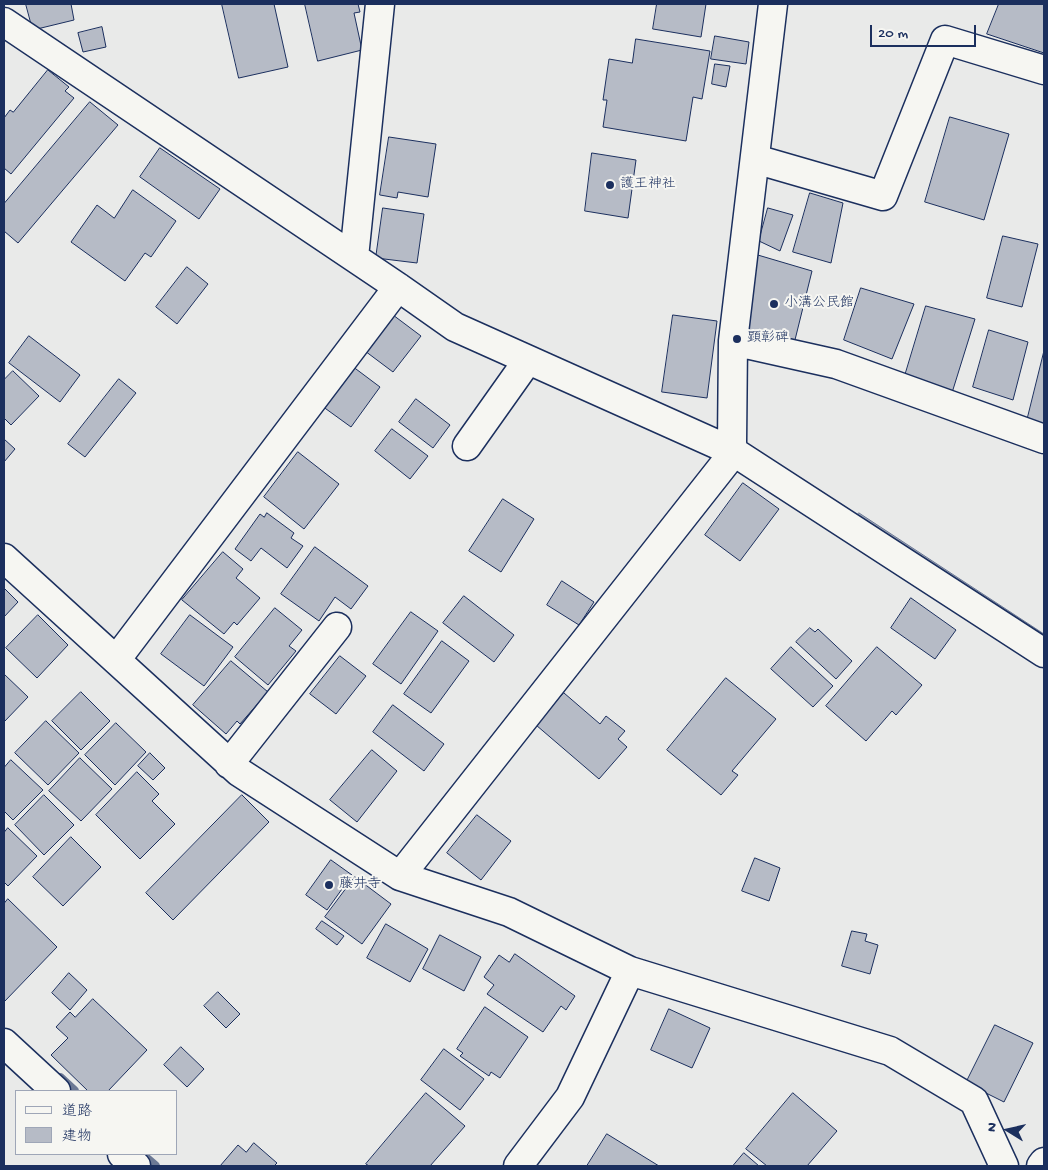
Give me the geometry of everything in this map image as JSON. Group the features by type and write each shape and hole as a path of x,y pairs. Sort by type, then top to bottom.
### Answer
{"street":[{"path":"354,257 380,4"},
{"path":"734,452 732,444 733,341 773,4"},
{"path":"4,22 354,257 454,327 734,452 1044,653"},
{"path":"755,160 883,196 945,40 1044,70"},
{"path":"116,660 398,287"},
{"path":"733,341 836,364 1044,439"},
{"path":"467,446 528,360"},
{"path":"400,876 734,452"},
{"path":"4,558 229,764 400,876 509,912 630,970 890,1051 974,1101 1004,1166"},
{"path":"229,764 337,627"},
{"path":"518,1166 570,1097 630,970"},
{"path":"4,1042 55,1090"},
{"path":"123,1155 136,1166"},
{"path":"1041,1166 1044,1162"}],"water":[{"path":"859,513 1044,634 1044,644 853,521"}],"building":[{"path":"26,4 71,4 74,20 33,30"},
{"path":"222,4 274,4 288,67 239,78"},
{"path":"305,4 358,4 360,12 354,13 362,50 318,61"},
{"path":"657,4 706,4 701,37 653,29"},
{"path":"999,4 1044,4 1044,53 987,34"},
{"path":"102,27 106,47 83,52 78,33"},
{"path":"715,36 749,42 746,64 711,59"},
{"path":"636,39 710,51 702,99 693,97 686,141 603,127 607,100 603,100 609,59 632,63"},
{"path":"715,64 730,66 726,87 712,84"},
{"path":"48,70 69,87 65,91 74,98 11,174 4,168 4,118 10,110 13,112"},
{"path":"90,102 118,125 18,243 4,231 4,204"},
{"path":"950,117 1009,134 984,220 925,202"},
{"path":"389,137 436,144 428,197 398,192 397,198 380,195"},
{"path":"160,148 220,189 199,219 140,177"},
{"name":"護王神社","path":"592,153 636,160 628,218 585,211"},
{"path":"133,190 176,221 151,257 145,253 125,281 71,242 97,205 114,218"},
{"path":"810,193 843,203 831,263 793,252"},
{"path":"383,208 424,214 417,263 376,258"},
{"path":"768,208 793,215 780,251 759,241"},
{"path":"1003,236 1038,244 1022,307 987,298"},
{"name":"小溝公民館","path":"751,253 812,271 792,352 740,338"},
{"path":"187,267 208,284 177,324 156,307"},
{"path":"861,288 914,304 892,359 844,340"},
{"path":"926,306 975,319 951,396 904,379"},
{"path":"393,315 421,336 393,372 365,351"},
{"path":"673,315 717,321 707,398 662,392"},
{"path":"989,330 1028,342 1013,400 973,387"},
{"path":"29,336 80,375 60,402 9,363"},
{"path":"1044,351 1044,426 1027,421"},
{"path":"352,366 380,387 351,427 322,406"},
{"path":"13,371 39,396 11,425 4,418 4,380"},
{"path":"119,379 136,393 85,457 68,444"},
{"path":"416,399 450,425 433,448 399,422"},
{"path":"392,429 428,456 410,479 375,451"},
{"path":"4,439 15,449 4,462"},
{"path":"298,452 339,484 304,529 264,497"},
{"path":"743,483 779,509 740,561 705,535"},
{"path":"503,499 534,519 501,572 469,551"},
{"path":"267,513 294,533 291,538 303,546 287,568 261,548 251,561 235,549 260,514 264,517"},
{"path":"315,547 368,586 351,609 335,597 319,621 281,594"},
{"path":"223,552 243,569 236,578 260,598 237,625 234,622 224,634 182,600"},
{"path":"562,581 594,602 579,625 547,605"},
{"path":"4,588 18,602 4,617"},
{"path":"464,596 514,635 494,662 443,623"},
{"path":"911,598 956,630 935,659 891,628"},
{"path":"275,608 302,630 289,646 296,651 268,685 235,657"},
{"path":"411,612 438,631 401,684 373,664"},
{"path":"38,615 68,645 37,678 6,648"},
{"path":"190,615 233,647 204,686 161,654"},
{"path":"810,628 815,632 818,629 852,661 836,679 796,642"},
{"path":"442,641 469,661 431,713 404,694"},
{"path":"791,647 833,686 813,707 771,669"},
{"path":"877,647 922,685 896,715 892,711 866,741 826,706"},
{"path":"340,656 366,676 336,714 310,694"},
{"path":"231,661 268,692 240,724 237,721 226,734 193,705"},
{"path":"4,674 28,697 4,722"},
{"path":"726,678 776,719 732,771 738,775 721,795 667,750"},
{"path":"81,692 110,721 81,750 52,721"},
{"path":"564,693 600,724 606,716 625,731 618,739 627,747 599,779 536,725"},
{"path":"393,705 444,744 424,771 373,732"},
{"path":"46,721 79,753 48,785 15,753"},
{"path":"116,723 146,752 115,785 85,755"},
{"path":"372,750 397,771 357,822 330,800"},
{"path":"150,753 165,768 153,780 138,766"},
{"path":"80,758 112,789 81,821 49,791"},
{"path":"11,760 43,790 13,820 4,811 4,768"},
{"path":"137,772 159,794 152,801 175,824 140,859 96,815"},
{"path":"44,795 74,825 44,855 15,825"},
{"path":"242,795 269,822 173,920 146,893"},
{"path":"477,815 511,841 481,880 447,853"},
{"path":"8,828 37,856 8,886 4,882 4,833"},
{"path":"71,837 101,867 63,906 33,877"},
{"path":"755,858 780,868 769,901 742,891"},
{"name":"藤井寺","path":"331,860 352,875 327,910 306,895"},
{"path":"355,877 391,904 362,944 325,917"},
{"path":"8,899 57,947 4,1002 4,904"},
{"path":"322,921 344,936 337,945 316,929"},
{"path":"386,924 428,949 410,982 367,958"},
{"path":"852,931 867,934 865,941 878,945 870,974 842,966"},
{"path":"440,935 481,957 464,991 423,969"},
{"path":"515,954 575,996 566,1010 561,1006 543,1032 487,994 494,985 484,977 499,955 509,962"},
{"path":"69,973 87,990 70,1010 52,993"},
{"path":"218,992 240,1014 226,1028 204,1006"},
{"path":"93,999 147,1050 109,1090 87,1090 51,1055 68,1038 56,1027 70,1012 75,1017"},
{"path":"485,1007 528,1037 500,1078 491,1072 489,1076 460,1056 463,1053 457,1049"},
{"path":"669,1009 710,1028 692,1068 651,1050"},
{"path":"995,1025 1033,1043 1004,1102 966,1083"},
{"path":"181,1047 204,1069 187,1087 164,1065"},
{"path":"444,1049 484,1079 460,1110 421,1080"},
{"path":"426,1093 465,1126 430,1166 369,1166 366,1164"},
{"path":"793,1093 837,1131 807,1166 767,1166 746,1149"},
{"path":"607,1134 659,1166 587,1166"},
{"path":"254,1143 277,1163 274,1166 220,1166 238,1145 246,1152"},
{"path":"744,1153 759,1166 733,1166"}],"waterway":[{"path":"60,1078 73,1090"},
{"path":"142,1155 155,1166"}],"place":[{"name":"護王神社","path":"610,185"},
{"name":"小溝公民館","path":"774,304"},
{"name":"顕彰碑","path":"737,339"},
{"name":"藤井寺","path":"329,885"}]}
